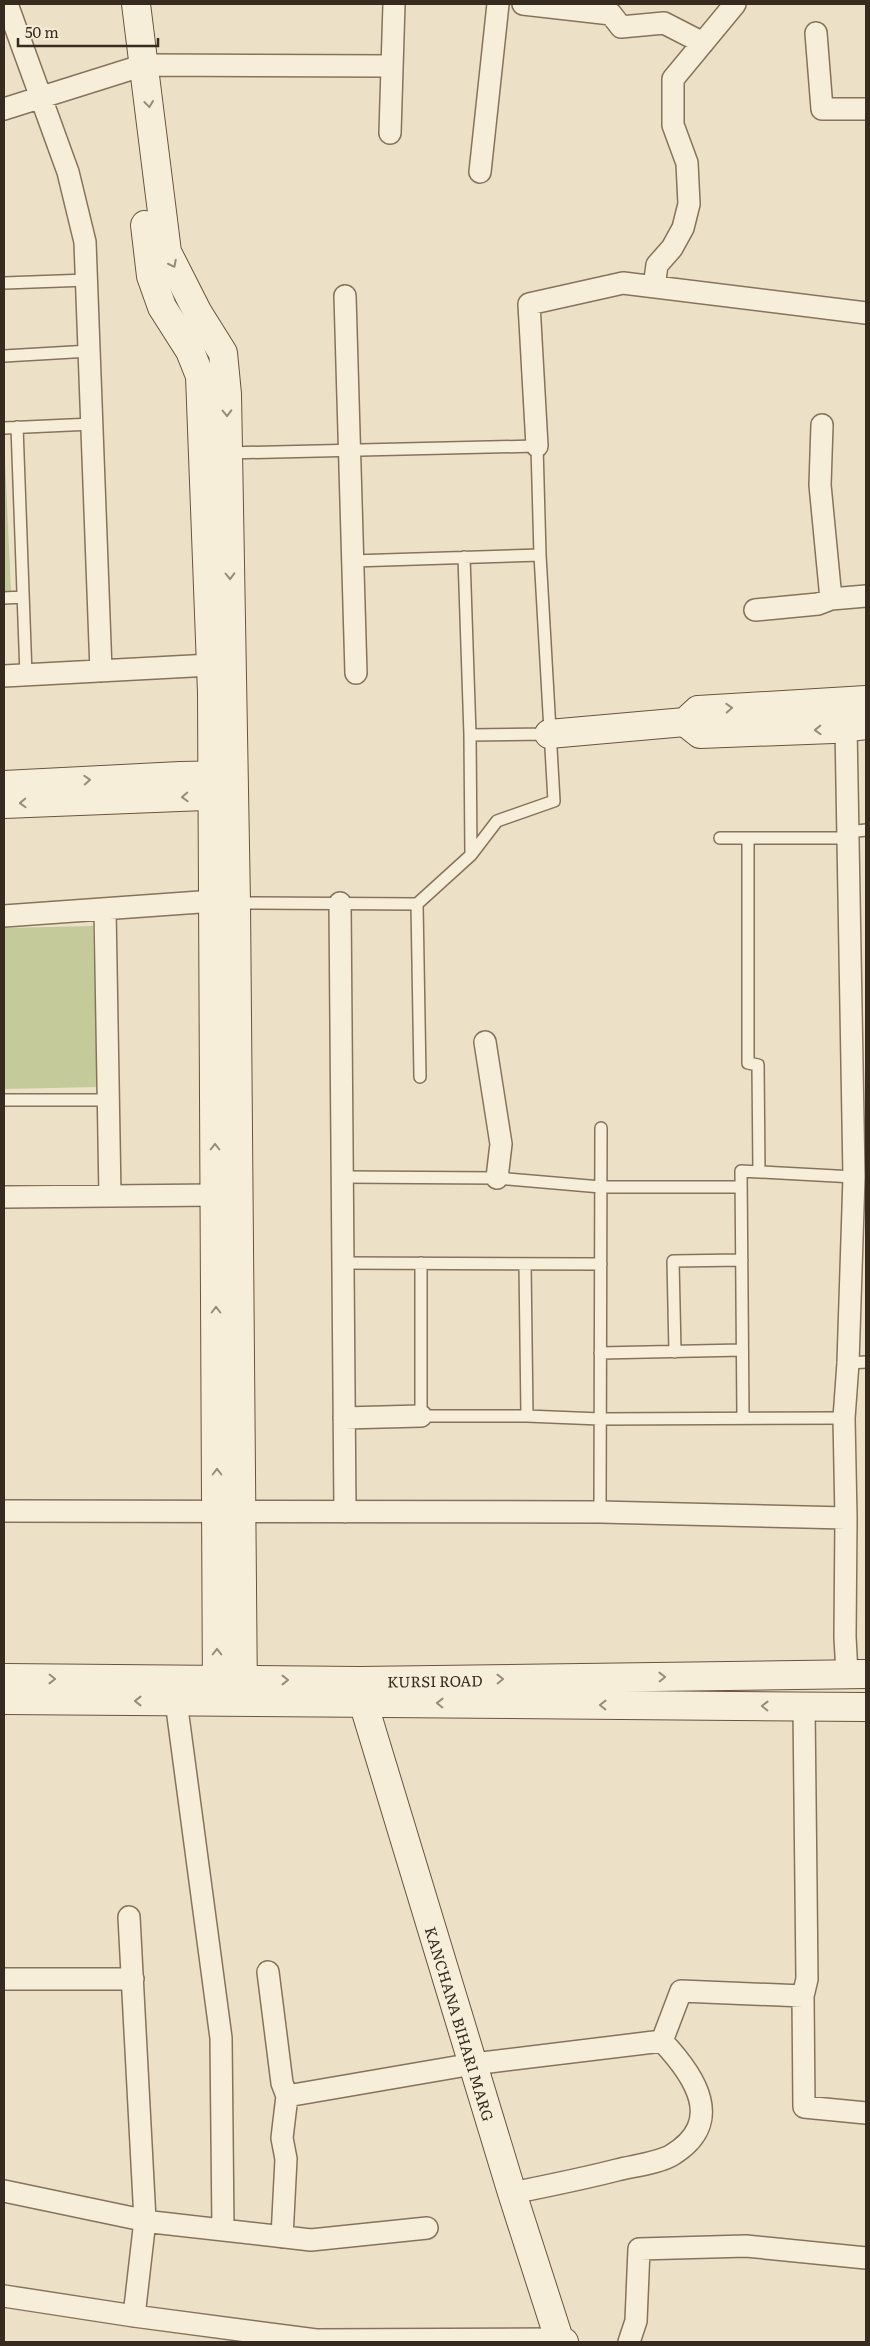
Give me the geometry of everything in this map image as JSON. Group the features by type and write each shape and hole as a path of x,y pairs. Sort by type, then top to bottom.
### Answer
{"street":[{"path":"7,4 9,27 68,172 85,242 101,671"},
{"path":"118,4 135,68 166,252 198,313 223,353 227,394 216,454 212,665 223,785"},
{"path":"135,68 136,4"},
{"path":"390,132 394,4"},
{"path":"480,172 498,4"},
{"path":"534,4 611,14 621,26 664,23 703,43"},
{"path":"654,287 657,265 672,248 683,228 689,204 688,163 673,125 674,79 735,4"},
{"path":"816,33 822,109 866,109"},
{"path":"4,109 135,68 392,66"},
{"path":"537,446 529,304 622,283 866,313"},
{"path":"345,296 356,673"},
{"path":"822,426 820,485 831,599"},
{"path":"216,454 225,902 230,1691"},
{"path":"755,610 818,604 831,599 866,596"},
{"path":"4,676 212,665"},
{"path":"549,734 685,722 698,710 866,700"},
{"path":"685,722 700,734 856,726 854,833 858,1181 857,1363 844,1418 846,1518 845,1637 857,1674"},
{"path":"4,785 223,785"},
{"path":"4,804 223,785"},
{"path":"4,916 225,902"},
{"path":"225,902 216,1195 229,1511"},
{"path":"340,903 345,1512"},
{"path":"105,909 110,1196"},
{"path":"485,1042 501,1144 497,1178"},
{"path":"4,1197 216,1195"},
{"path":"344,1418 421,1416"},
{"path":"4,1511 600,1512 846,1518"},
{"name":"KURSI ROAD","path":"4,1700 176,1701 230,1691 359,1681 857,1674"},
{"name":"KURSI ROAD","path":"4,1678 230,1691 363,1702 866,1707"},
{"path":"176,1701 221,2038 223,2230"},
{"name":"KANCHANA BIHARI MARG","path":"363,1702 512,2193 562,2340"},
{"path":"804,1706 807,1978 802,1996 804,2107 866,2113"},
{"path":"129,1917 146,2220 134,2316"},
{"path":"268,1972 282,2083 287,2096 282,2138 286,2159 282,2237"},
{"path":"4,1979 132,1979"},
{"path":"662,2042 681,1992 802,1996"},
{"path":"287,2096 473,2064 662,2042"},
{"path":"512,2193 592,2176 671,2156 694,2138 700,2120 701,2103 687,2070 662,2042"},
{"path":"4,2191 146,2220 311,2240 427,2228"},
{"path":"629,2342 636,2321 639,2249 746,2246 866,2258"},
{"path":"4,2296 316,2341 562,2340"}],"lane":[{"path":"4,283 87,280"},
{"path":"4,356 90,351"},
{"path":"4,428 92,424"},
{"path":"17,427 26,675"},
{"path":"216,454 537,446 540,555 554,801 497,821 472,855 417,904 225,902"},
{"path":"353,561 540,555"},
{"path":"464,557 472,855"},
{"path":"4,598 24,597"},
{"path":"470,735 549,734"},
{"path":"720,838 854,833"},
{"path":"748,838 748,1063 758,1065 759,1172"},
{"path":"417,904 420,1077"},
{"path":"4,1100 108,1100"},
{"path":"600,1512 601,1128"},
{"path":"744,1417 741,1171 858,1181"},
{"path":"342,1177 497,1178 601,1187 741,1187"},
{"path":"675,1352 672,1261 742,1260"},
{"path":"343,1263 601,1264"},
{"path":"421,1263 421,1416 527,1416 600,1419 844,1418"},
{"path":"525,1264 527,1416"},
{"path":"600,1353 742,1350"}],"green space":[{"path":"4,439 11,591 4,591"},
{"path":"93,926 97,1087 4,1089 4,928"}]}
